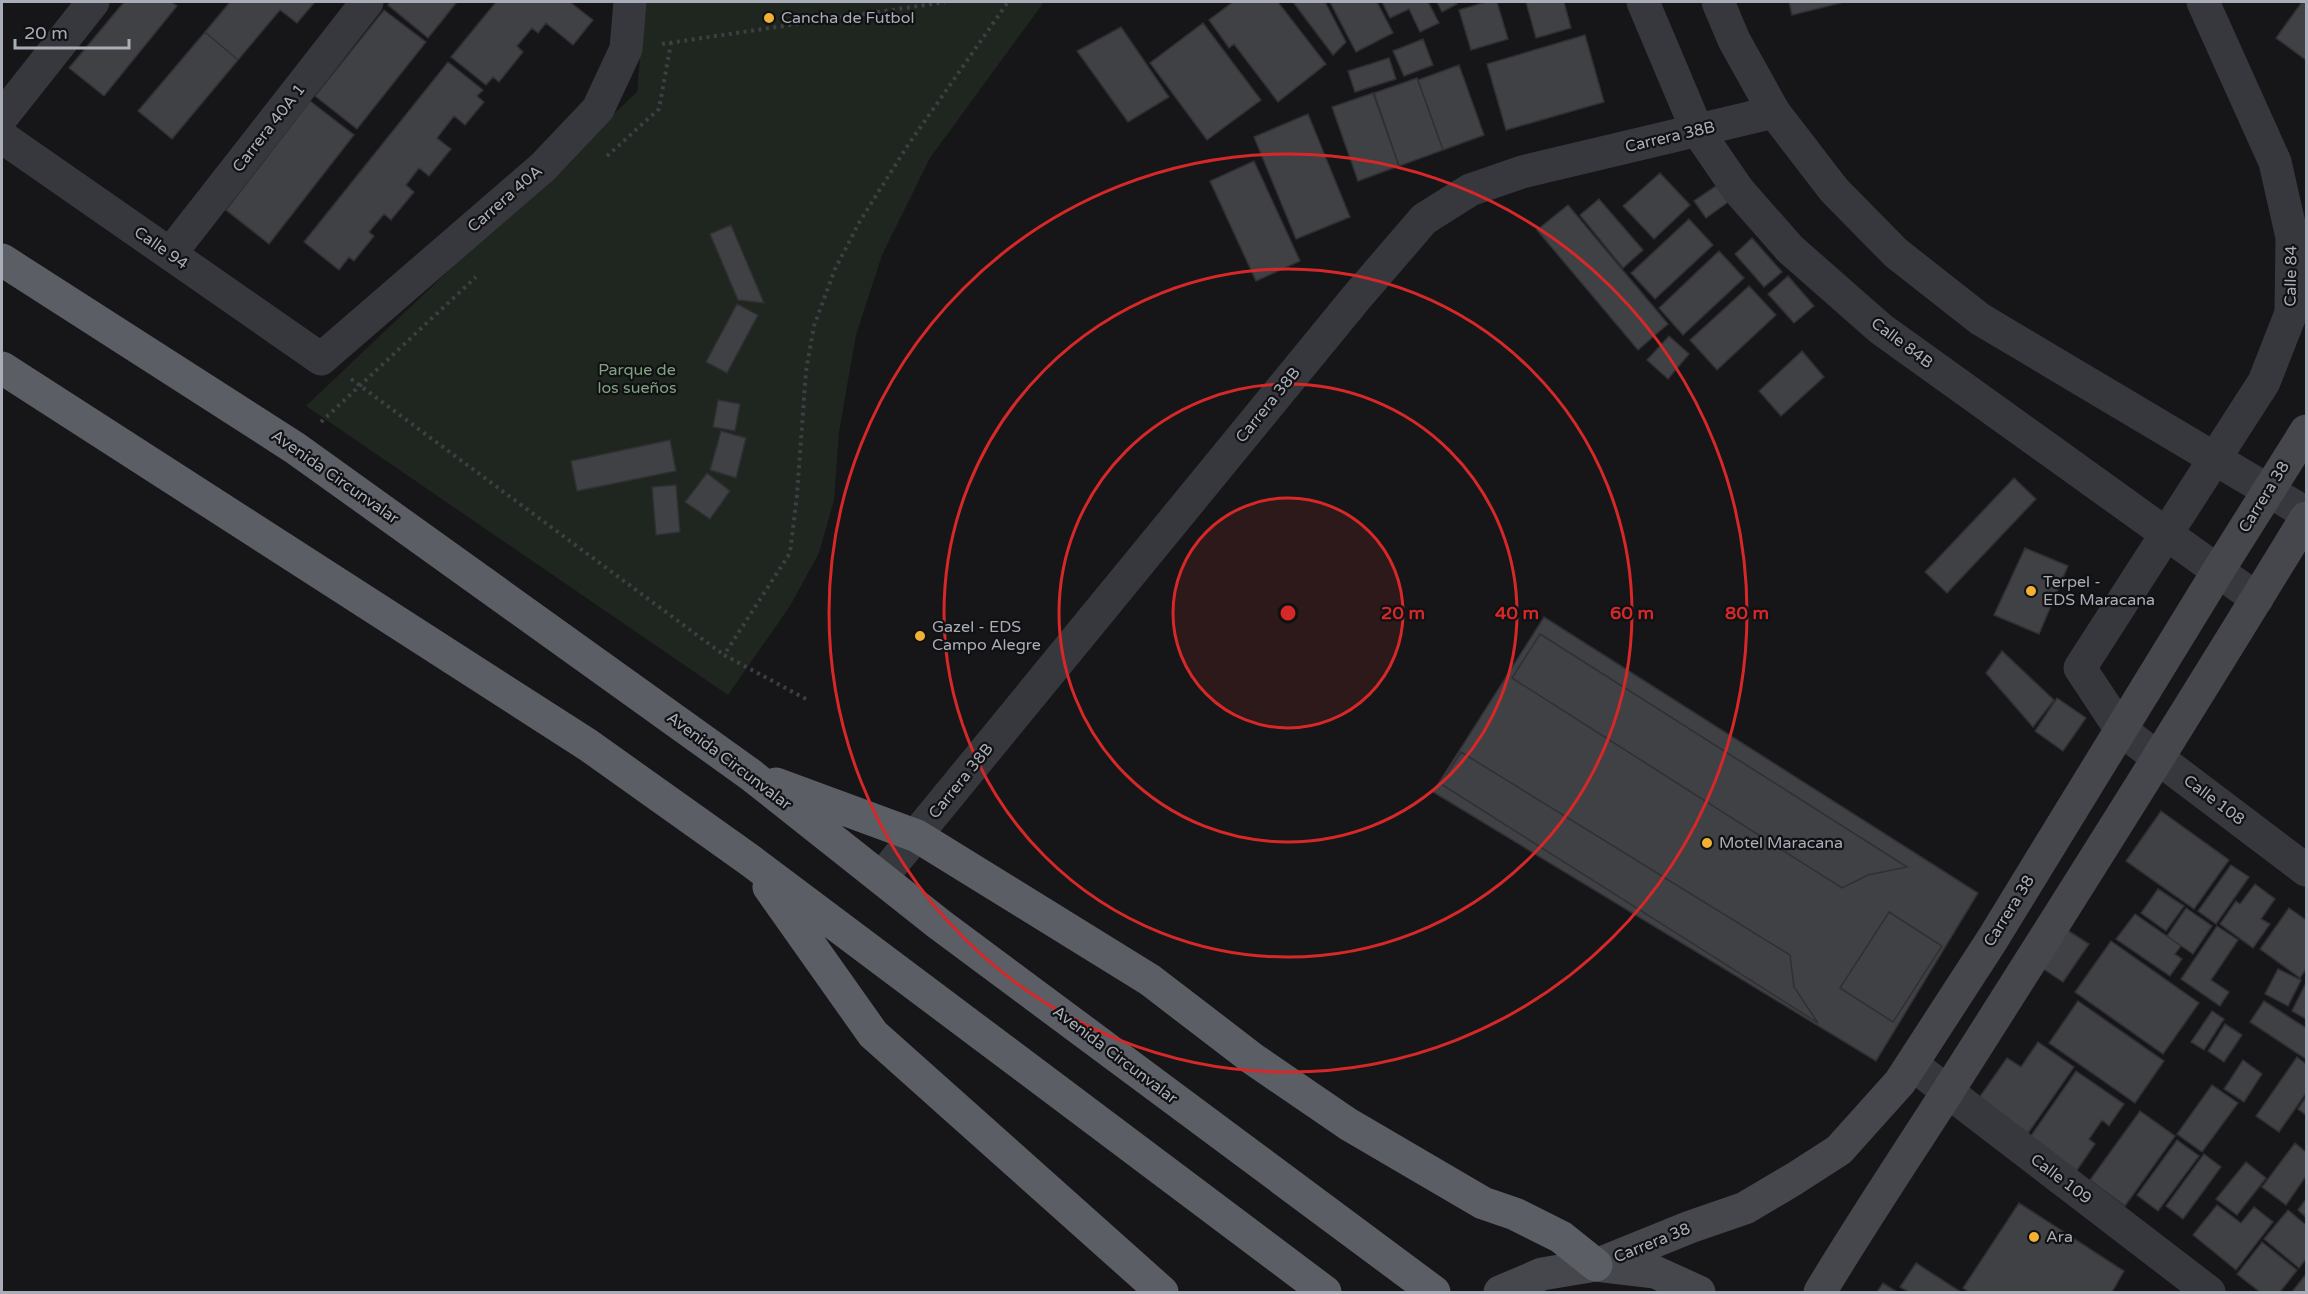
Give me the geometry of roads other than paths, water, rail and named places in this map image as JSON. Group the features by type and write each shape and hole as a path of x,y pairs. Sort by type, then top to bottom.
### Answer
{"highway":[{"name":"Avenida Circunvalar","path":"2,260 295,448 751,775 944,928 1434,1293"},
{"path":"2,368 588,745 751,861 1325,1293"},
{"path":"751,775 917,836 1150,980 1253,1059 1348,1124 1483,1203 1515,1214 1561,1237 1596,1265"},
{"path":"751,861 873,1034 1162,1293"}],"main road":[{"name":"Carrera 38","path":"1596,1265 1690,1227 1745,1208 1794,1179 1839,1150 1913,1065 2218,570 2307,431"},
{"path":"1820,1293 1872,1207 2158,759 2307,518"},
{"path":"1500,1293 1542,1274 1596,1265 1655,1272 1700,1293"}],"street":[{"path":"2,117 93,2"},
{"name":"Carrera 40A 1","path":"170,254 367,2"},
{"name":"Carrera 40A","path":"321,359 543,167 598,109 626,49 630,2"},
{"name":"Calle 84B","path":"1643,2 1697,130 1739,191 1790,249 1881,329 2257,599"},
{"path":"1718,2 1734,40 1774,112 1834,190 1896,253 1980,319 2307,513"},
{"name":"Calle 84","path":"2121,730 2080,668 2264,382 2291,313 2292,237 2275,162 2203,2"},
{"name":"Carrera 38B","path":"881,878 1356,298 1424,219 1470,190 1521,172 1774,112"},
{"name":"Calle 94","path":"2,137 321,359"},
{"name":"Calle 108","path":"2121,730 2307,870"},
{"name":"Calle 109","path":"1913,1065 2210,1293"}],"place":[{"name":"Cancha de Futbol","path":"769,18"},
{"name":"Terpel - EDS Maracana","path":"2031,591"},
{"name":"Gazel - EDS Campo Alegre","path":"920,636"},
{"name":"Motel Maracana","path":"1707,843"},
{"name":"Ara","path":"2034,1237"}],"park label":[{"name":"Parque de los sueños","path":"637,379"}]}
